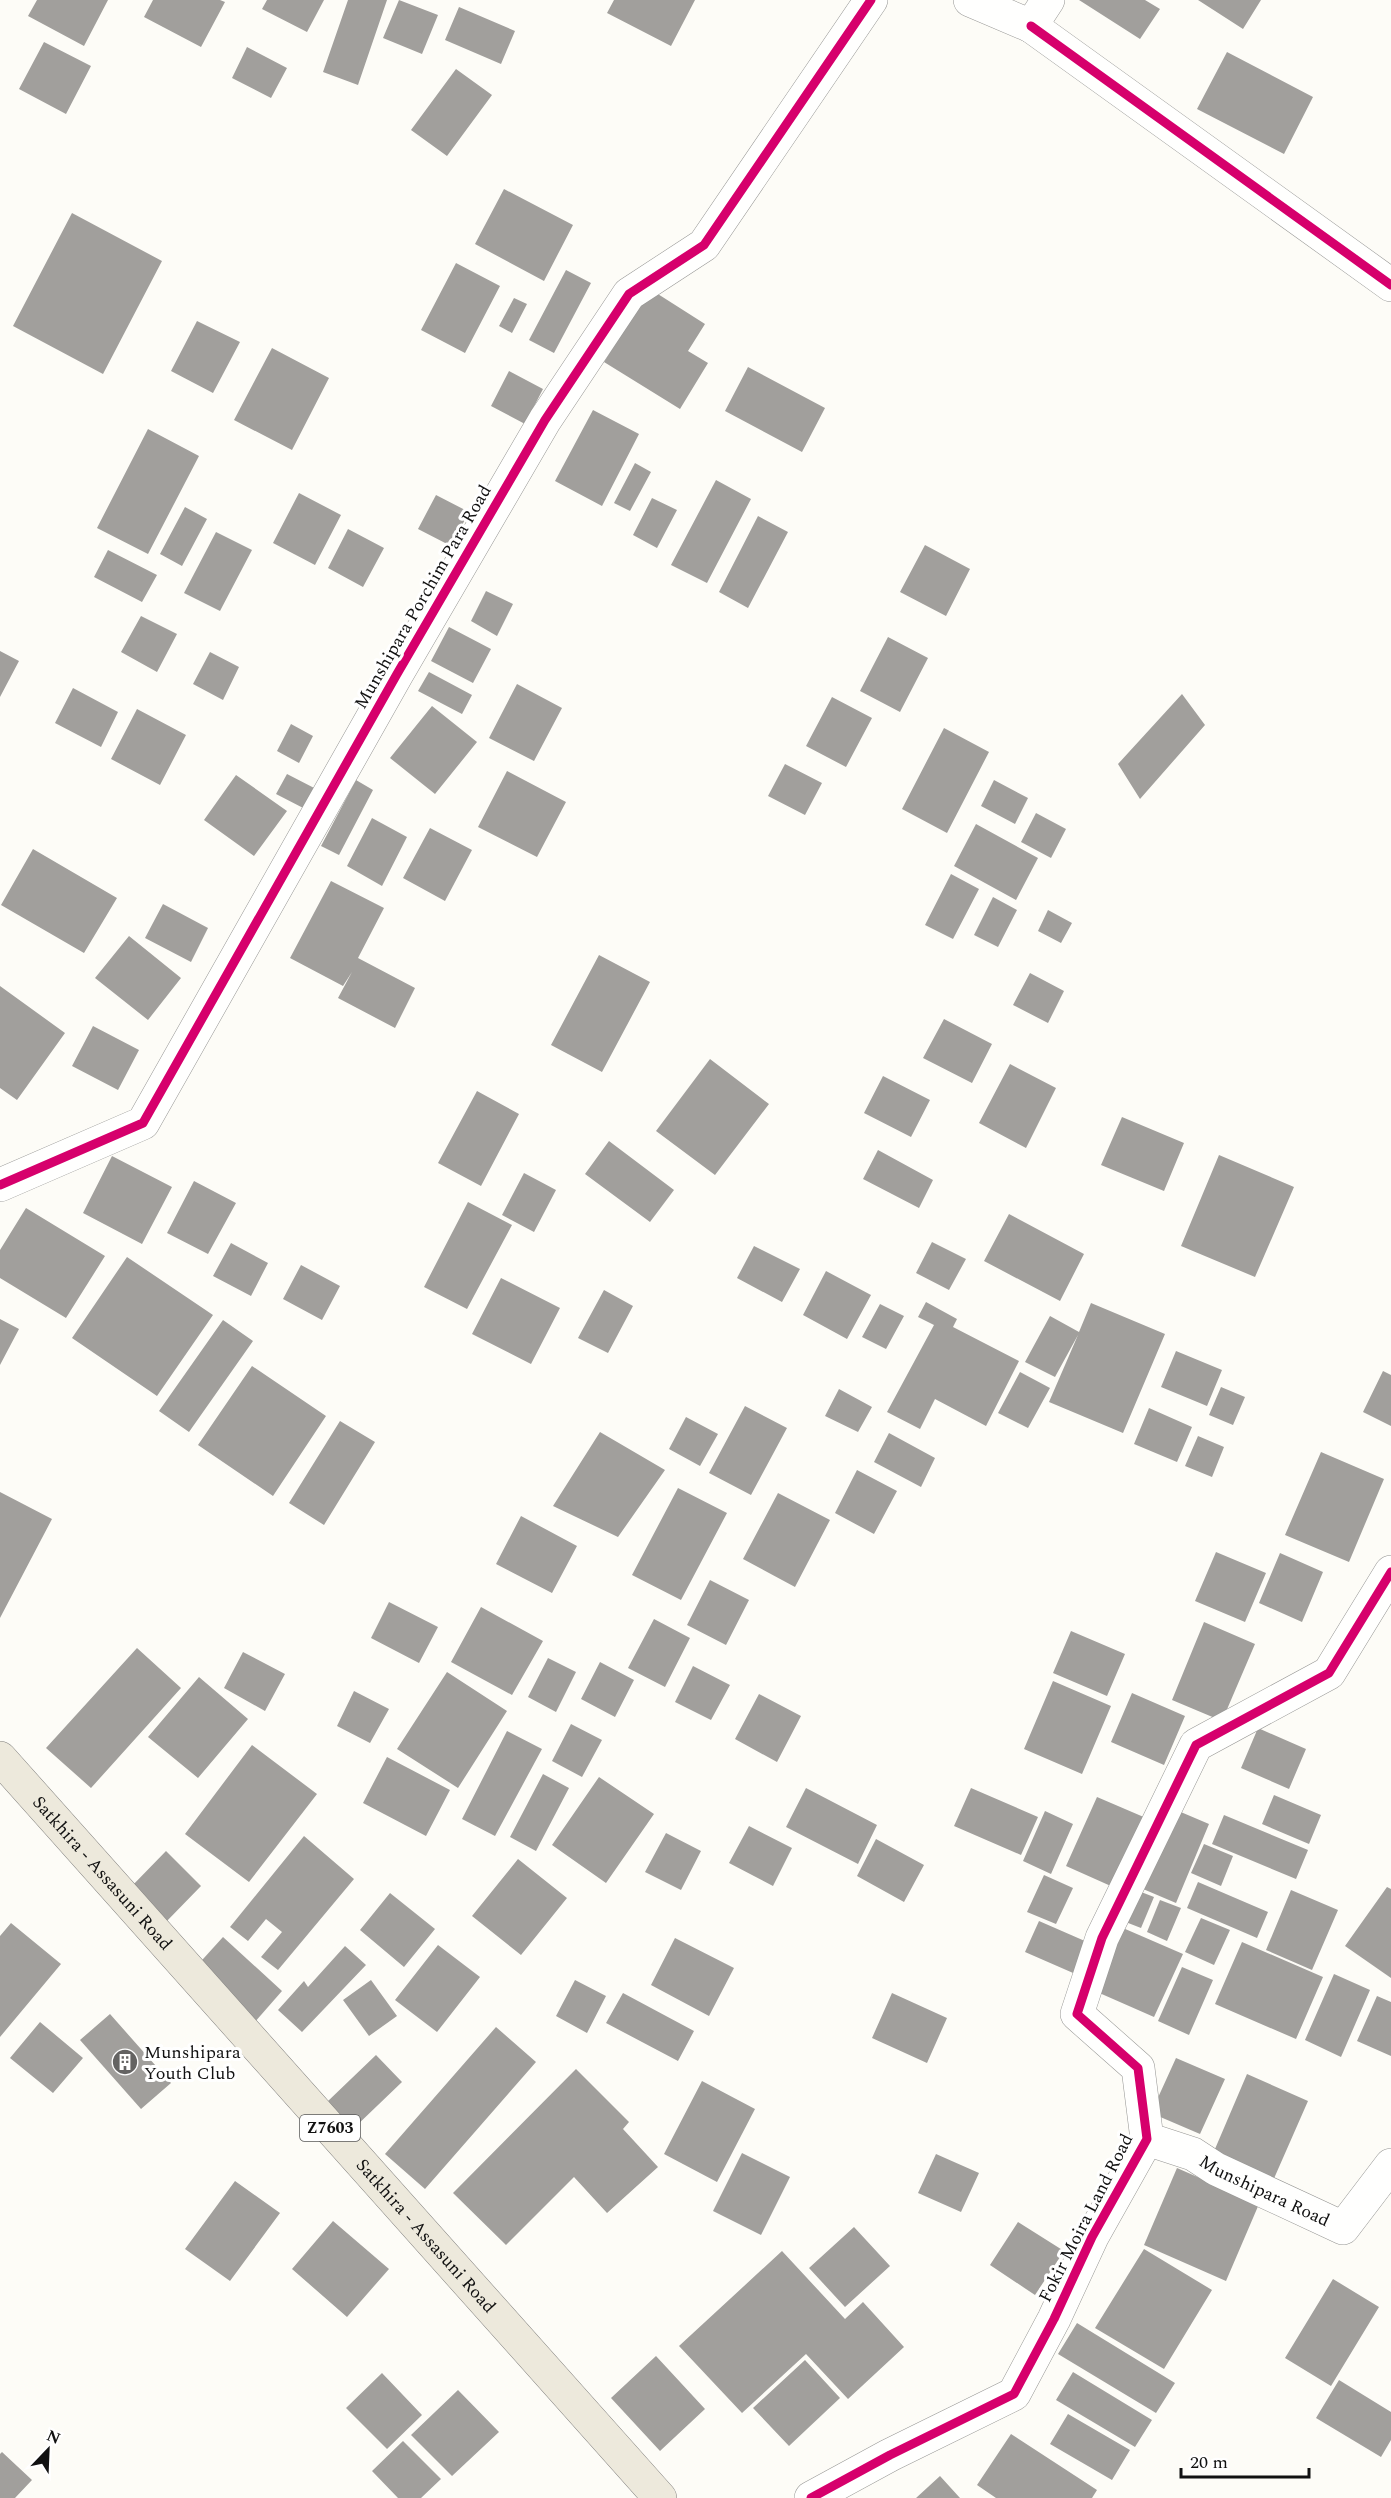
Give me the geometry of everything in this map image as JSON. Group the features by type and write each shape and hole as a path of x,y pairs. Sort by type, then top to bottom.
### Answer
{"main road":[{"name":"Satkhira - Assasuni Road","path":"0,1758 660,2498"}],"street":[{"name":"Munshipara Porchim Para Road","path":"0,1185 143,1124 396,674 545,420 629,294 704,245 871,0"},
{"path":"970,0 1040,13 1391,285"},
{"name":"Fokir Moira Land Road","path":"811,2498 890,2455 1014,2394 1054,2319 1092,2237 1147,2139 1138,2068 1077,2014 1102,1938 1196,1745 1329,1673 1391,1572"},
{"name":"Munshipara Road","path":"1147,2139 1193,2154 1216,2169 1342,2228 1391,2165"}],"building":[{"path":"37,0 108,0 84,46 28,16"},
{"path":"153,0 220,0 225,2 201,47 144,17"},
{"path":"267,0 324,0 307,32 262,9"},
{"path":"348,0 387,0 358,85 323,72"},
{"path":"399,0 438,15 422,54 383,38"},
{"path":"614,0 695,0 671,46 607,13"},
{"path":"1079,0 1145,0 1160,9 1140,39"},
{"path":"1198,0 1261,0 1243,29"},
{"path":"459,7 515,31 501,64 445,40"},
{"path":"44,42 91,66 66,114 19,89"},
{"path":"247,47 287,68 271,98 232,78"},
{"path":"1227,52 1313,97 1284,154 1197,109"},
{"path":"456,69 492,95 447,156 411,130"},
{"path":"504,189 573,225 544,281 475,244"},
{"path":"72,213 162,261 103,374 13,326"},
{"path":"456,263 500,286 465,353 421,330"},
{"path":"566,270 591,283 554,353 529,340"},
{"path":"650,289 705,324 688,351 708,363 680,409 604,362"},
{"path":"514,298 527,304 512,333 499,326"},
{"path":"197,321 240,342 213,393 171,371"},
{"path":"272,348 329,378 292,450 234,420"},
{"path":"748,367 825,408 802,452 725,411"},
{"path":"509,371 543,389 525,424 491,406"},
{"path":"593,410 639,434 602,506 555,481"},
{"path":"148,429 199,456 148,554 97,528"},
{"path":"635,463 651,472 630,511 614,503"},
{"path":"716,480 751,499 707,583 671,565"},
{"path":"299,493 341,515 315,565 273,543"},
{"path":"436,495 469,512 451,546 418,529"},
{"path":"652,498 677,510 657,548 633,535"},
{"path":"185,507 207,519 182,566 160,554"},
{"path":"758,516 788,532 748,608 719,592"},
{"path":"348,529 384,548 363,587 328,568"},
{"path":"216,532 252,550 220,611 184,593"},
{"path":"925,545 970,569 946,616 900,592"},
{"path":"108,550 157,575 142,602 94,577"},
{"path":"486,591 513,604 497,636 471,621"},
{"path":"141,616 177,634 157,672 121,652"},
{"path":"449,627 491,649 473,683 431,661"},
{"path":"888,637 928,658 900,712 860,691"},
{"path":"0,651 19,661 0,697"},
{"path":"210,652 239,667 223,700 193,684"},
{"path":"429,672 472,695 462,714 418,691"},
{"path":"517,684 562,708 534,761 489,738"},
{"path":"73,688 118,712 101,747 55,723"},
{"path":"1182,694 1205,725 1140,799 1118,764"},
{"path":"832,697 872,718 846,767 806,746"},
{"path":"432,706 477,742 435,794 390,758"},
{"path":"137,709 186,735 160,785 111,759"},
{"path":"291,724 313,736 299,763 277,751"},
{"path":"944,728 989,752 947,833 902,809"},
{"path":"785,764 822,783 805,815 768,796"},
{"path":"507,771 566,802 537,857 478,827"},
{"path":"287,774 320,791 309,811 276,794"},
{"path":"236,775 287,811 254,856 204,820"},
{"path":"356,780 373,790 339,855 321,846"},
{"path":"994,780 1028,798 1015,824 981,806"},
{"path":"1036,813 1066,829 1051,858 1021,842"},
{"path":"372,818 407,837 382,886 347,866"},
{"path":"976,824 1038,858 1016,900 954,866"},
{"path":"430,828 472,850 445,901 403,878"},
{"path":"33,849 117,898 84,953 1,905"},
{"path":"951,874 979,889 953,939 925,925"},
{"path":"331,881 384,908 358,958 415,988 395,1028 338,998 352,972 343,986 290,958"},
{"path":"993,897 1017,910 998,947 974,935"},
{"path":"163,904 208,928 191,962 145,938"},
{"path":"1048,910 1072,923 1061,943 1038,931"},
{"path":"129,936 181,978 148,1020 95,978"},
{"path":"599,955 650,982 602,1072 551,1045"},
{"path":"1030,973 1064,991 1048,1023 1013,1005"},
{"path":"0,986 65,1033 17,1100 0,1088"},
{"path":"944,1019 992,1044 972,1083 923,1058"},
{"path":"93,1026 139,1050 118,1090 72,1066"},
{"path":"710,1059 769,1104 715,1175 656,1131"},
{"path":"1010,1064 1056,1088 1026,1148 979,1123"},
{"path":"883,1076 930,1100 911,1137 864,1113"},
{"path":"477,1091 519,1114 481,1186 438,1163"},
{"path":"1122,1117 1184,1143 1164,1191 1101,1165"},
{"path":"609,1141 674,1190 650,1222 585,1174"},
{"path":"878,1150 933,1180 919,1208 863,1179"},
{"path":"1219,1155 1294,1187 1255,1277 1181,1246"},
{"path":"112,1156 172,1187 142,1244 83,1213"},
{"path":"524,1173 556,1190 534,1232 502,1215"},
{"path":"194,1181 236,1203 208,1254 167,1233"},
{"path":"468,1202 512,1225 467,1309 424,1287"},
{"path":"26,1208 105,1256 66,1318 0,1278 0,1250"},
{"path":"1009,1214 1084,1254 1060,1301 984,1261"},
{"path":"932,1242 966,1259 949,1290 916,1273"},
{"path":"231,1243 268,1263 251,1296 213,1276"},
{"path":"754,1246 800,1269 782,1302 737,1278"},
{"path":"127,1257 213,1315 157,1396 72,1338"},
{"path":"301,1265 340,1286 322,1320 283,1299"},
{"path":"826,1271 871,1295 847,1339 803,1315"},
{"path":"501,1278 560,1308 531,1364 472,1334"},
{"path":"604,1290 633,1306 608,1353 578,1338"},
{"path":"926,1302 957,1319 953,1327 1019,1361 986,1426 935,1399 920,1429 887,1412 934,1325 918,1317"},
{"path":"1091,1303 1165,1334 1123,1433 1049,1402 1078,1335 1055,1377 1025,1362 1050,1316 1079,1332"},
{"path":"880,1304 904,1316 886,1349 862,1337"},
{"path":"0,1319 19,1329 0,1365"},
{"path":"223,1320 253,1341 189,1432 159,1411"},
{"path":"1176,1351 1222,1370 1207,1406 1161,1387"},
{"path":"252,1366 326,1416 273,1496 198,1445"},
{"path":"1383,1371 1391,1375 1391,1426 1363,1412"},
{"path":"1020,1372 1050,1388 1028,1428 998,1413"},
{"path":"1221,1387 1245,1397 1233,1425 1209,1415"},
{"path":"839,1389 872,1407 858,1432 825,1416"},
{"path":"745,1406 787,1428 751,1495 709,1473"},
{"path":"1149,1408 1192,1427 1177,1462 1134,1444"},
{"path":"686,1417 718,1434 700,1466 669,1449"},
{"path":"340,1421 375,1442 324,1525 289,1503"},
{"path":"600,1432 665,1470 618,1537 553,1506"},
{"path":"889,1433 935,1458 921,1487 874,1462"},
{"path":"1198,1436 1224,1447 1212,1477 1185,1466"},
{"path":"1321,1452 1384,1479 1349,1562 1285,1535"},
{"path":"857,1470 897,1491 874,1534 835,1513"},
{"path":"678,1488 727,1513 681,1600 632,1575"},
{"path":"0,1492 52,1519 0,1618"},
{"path":"778,1493 830,1520 795,1587 743,1559"},
{"path":"521,1516 577,1546 552,1593 496,1564"},
{"path":"1216,1552 1266,1573 1245,1622 1195,1601"},
{"path":"1280,1553 1323,1572 1302,1622 1259,1603"},
{"path":"710,1580 749,1600 726,1645 687,1625"},
{"path":"389,1602 438,1627 419,1663 371,1638"},
{"path":"481,1607 543,1641 512,1695 451,1662"},
{"path":"654,1619 690,1638 665,1687 628,1668"},
{"path":"1204,1622 1255,1644 1222,1721 1172,1700"},
{"path":"1071,1631 1125,1654 1107,1696 1053,1673"},
{"path":"137,1648 181,1688 91,1788 46,1748"},
{"path":"243,1652 285,1674 265,1711 224,1688"},
{"path":"548,1658 576,1672 556,1712 528,1697"},
{"path":"600,1662 634,1680 615,1717 581,1699"},
{"path":"693,1666 730,1685 711,1720 675,1702"},
{"path":"447,1672 507,1711 458,1788 397,1749"},
{"path":"199,1677 248,1719 198,1778 148,1737"},
{"path":"1053,1681 1111,1706 1082,1774 1024,1749"},
{"path":"354,1691 389,1709 370,1743 337,1726"},
{"path":"1132,1693 1185,1716 1164,1765 1111,1742"},
{"path":"759,1694 801,1716 777,1762 735,1739"},
{"path":"571,1724 602,1740 582,1777 552,1761"},
{"path":"1258,1728 1306,1749 1289,1789 1241,1768"},
{"path":"507,1731 542,1749 495,1836 462,1819"},
{"path":"252,1745 317,1794 249,1882 185,1834"},
{"path":"387,1757 450,1790 426,1836 363,1803"},
{"path":"543,1774 569,1788 536,1851 510,1837"},
{"path":"599,1777 654,1814 606,1883 552,1845"},
{"path":"806,1788 877,1825 858,1864 786,1827"},
{"path":"971,1788 1038,1817 1021,1855 954,1826"},
{"path":"1274,1795 1321,1815 1309,1844 1262,1824"},
{"path":"1097,1797 1153,1821 1122,1891 1066,1866"},
{"path":"1169,1807 1209,1824 1176,1903 1136,1886"},
{"path":"1045,1811 1073,1824 1051,1874 1023,1861"},
{"path":"1224,1815 1308,1850 1296,1879 1212,1844"},
{"path":"749,1826 792,1848 773,1886 729,1863"},
{"path":"666,1833 701,1851 681,1890 645,1872"},
{"path":"304,1836 354,1879 278,1970 261,1957 282,1932 266,1919 248,1941 230,1927"},
{"path":"876,1839 924,1865 904,1902 857,1876"},
{"path":"1204,1844 1233,1856 1221,1886 1191,1873"},
{"path":"166,1851 201,1886 165,1923 130,1888"},
{"path":"518,1859 567,1898 521,1955 472,1916"},
{"path":"1044,1875 1073,1888 1056,1924 1027,1912"},
{"path":"1198,1882 1268,1912 1257,1938 1187,1908"},
{"path":"1387,1887 1391,1889 1391,1978 1345,1946"},
{"path":"1136,1890 1154,1897 1141,1928 1123,1921"},
{"path":"1291,1890 1338,1910 1312,1970 1266,1950"},
{"path":"390,1893 435,1929 404,1967 360,1930"},
{"path":"1160,1900 1181,1908 1167,1941 1147,1932"},
{"path":"1201,1918 1230,1930 1214,1965 1185,1952"},
{"path":"1039,1921 1094,1945 1080,1976 1025,1952"},
{"path":"11,1923 61,1964 0,2037 0,1936"},
{"path":"1116,1925 1183,1954 1154,2017 1088,1988"},
{"path":"223,1937 282,1991 254,2023 194,1969"},
{"path":"675,1938 734,1968 709,2016 651,1985"},
{"path":"1242,1942 1323,1977 1296,2039 1215,2004"},
{"path":"438,1945 480,1977 437,2032 395,2000"},
{"path":"345,1946 366,1965 302,2032 278,2010 304,1981 308,1987"},
{"path":"1182,1967 1213,1980 1189,2035 1158,2021"},
{"path":"1334,1974 1370,1990 1341,2057 1305,2040"},
{"path":"371,1980 397,2016 369,2036 343,2000"},
{"path":"575,1980 606,1996 587,2033 556,2016"},
{"path":"623,1993 694,2031 678,2061 606,2023"},
{"path":"892,1993 947,2018 927,2063 872,2038"},
{"path":"1377,1996 1391,2002 1391,2056 1357,2041"},
{"name":"Munshipara Youth Club","path":"110,2014 171,2083 141,2109 80,2040"},
{"path":"40,2022 83,2058 53,2093 10,2058"},
{"path":"496,2027 536,2062 425,2189 385,2154"},
{"path":"376,2055 402,2082 353,2129 327,2102"},
{"path":"1176,2058 1225,2079 1200,2134 1151,2113"},
{"path":"576,2069 629,2122 623,2129 658,2167 607,2213 574,2177 506,2245 453,2193"},
{"path":"1247,2074 1308,2101 1272,2183 1212,2156"},
{"path":"702,2081 755,2109 717,2182 664,2154"},
{"path":"742,2153 790,2177 761,2235 713,2211"},
{"path":"936,2154 979,2173 961,2212 918,2193"},
{"path":"1177,2168 1259,2204 1226,2281 1144,2245"},
{"path":"235,2181 280,2213 230,2281 185,2249"},
{"path":"333,2221 389,2269 347,2317 292,2269"},
{"path":"1018,2222 1064,2251 1035,2295 990,2265"},
{"path":"854,2227 890,2266 845,2307 809,2268"},
{"path":"1144,2249 1212,2290 1164,2369 1095,2328"},
{"path":"782,2251 845,2319 863,2302 904,2347 848,2399 806,2354 742,2413 679,2346"},
{"path":"1333,2279 1379,2307 1331,2386 1285,2358"},
{"path":"1077,2323 1175,2383 1156,2413 1058,2354"},
{"path":"656,2356 705,2409 660,2451 611,2398"},
{"path":"805,2360 840,2398 789,2446 753,2408"},
{"path":"1073,2372 1152,2420 1135,2447 1056,2400"},
{"path":"382,2373 422,2415 387,2449 346,2408"},
{"path":"1339,2380 1391,2412 1391,2440 1381,2457 1316,2418"},
{"path":"458,2390 499,2432 452,2476 411,2435"},
{"path":"1068,2414 1130,2450 1112,2480 1050,2444"},
{"path":"1011,2434 1097,2490 1092,2498 996,2498 977,2485"},
{"path":"403,2441 441,2479 421,2498 398,2498 372,2471"},
{"path":"2,2452 32,2480 15,2498 0,2498 0,2454"},
{"path":"940,2476 960,2498 916,2498"}],"cycle path":[{"path":"0,1185 143,1123 397,674 545,420 629,294 704,245 871,0"},
{"path":"1031,26 1391,285"},
{"path":"811,2498 890,2455 1014,2394 1054,2319 1092,2237 1147,2139 1138,2068 1077,2014 1102,1938 1196,1745 1329,1673 1391,1572"}],"place":[{"name":"Munshipara Youth Club","path":"125,2062"}]}
